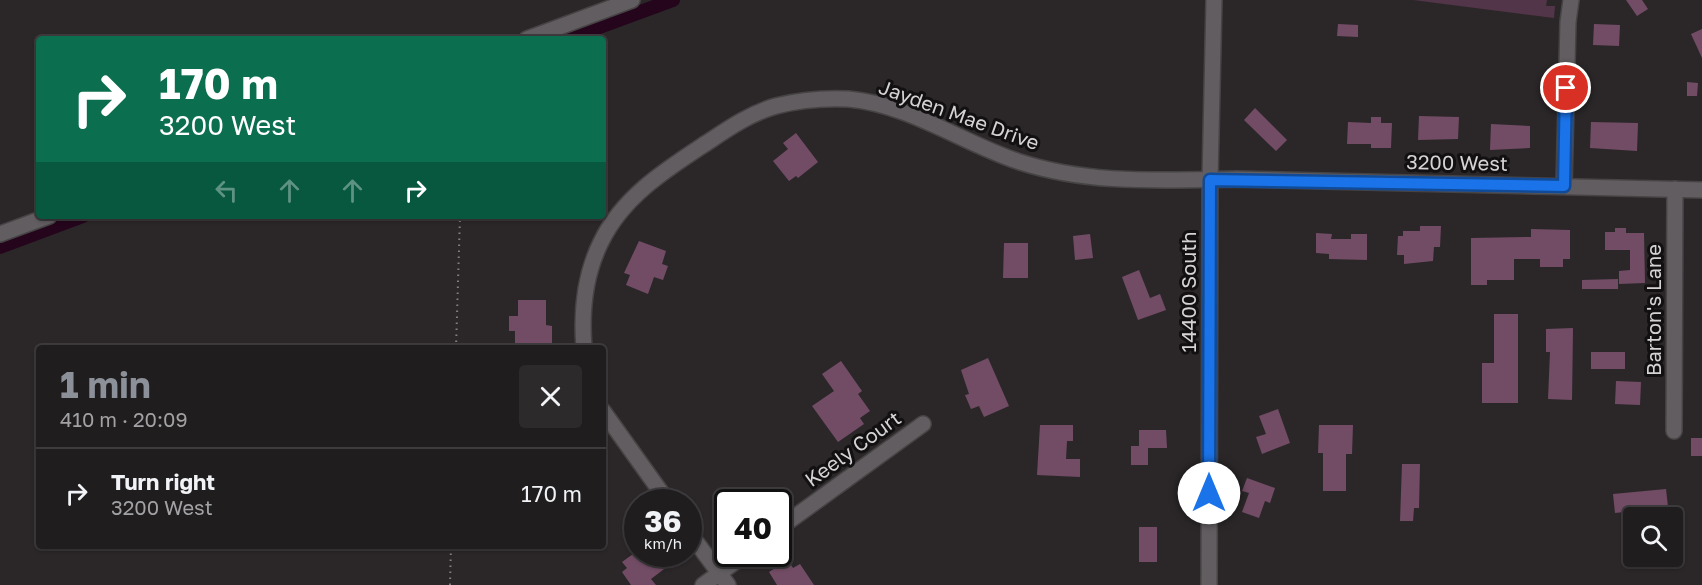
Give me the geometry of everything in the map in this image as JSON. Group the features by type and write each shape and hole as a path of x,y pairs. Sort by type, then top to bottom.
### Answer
{"street":[{"path":"535,36 632,0"},
{"name":"14400 South","path":"1209,585 1210,180 1214,0"},
{"path":"1564,186 1568,22 1571,0"},
{"name":"Jayden Mae Drive","path":"584,345 583,298 589,270 601,241 629,201 670,166 732,126 774,106 821,99 872,103 904,113 990,151 1041,168 1105,179 1210,180"},
{"name":"3200 West","path":"1210,180 1702,190"},
{"name":"Barton's Lane","path":"1674,431 1675,189"},
{"path":"0,234 42,219"},
{"path":"606,415 659,489"},
{"name":"Keely Court","path":"792,520 923,424"},
{"path":"702,550 724,579"},
{"path":"703,585 724,579 735,567"}],"path":[{"path":"456,345 460,219"},
{"path":"450,585 451,549"}],"shaded area":[{"path":"1413,0 1547,0 1546,6 1555,6 1554,18"}],"building":[{"path":"1626,0 1642,0 1648,9 1637,16"},
{"path":"1338,24 1358,25 1358,37 1337,36"},
{"path":"1594,24 1620,25 1619,46 1593,45"},
{"path":"1702,29 1702,58 1691,34"},
{"path":"1687,82 1698,83 1697,96 1687,96"},
{"path":"1255,108 1287,140 1276,151 1244,120"},
{"path":"1419,116 1459,117 1458,139 1418,140"},
{"path":"1371,117 1381,117 1381,123 1392,123 1391,148 1371,148 1371,144 1347,144 1348,122 1371,123"},
{"path":"1591,122 1638,123 1637,151 1590,148"},
{"path":"1491,124 1530,126 1530,148 1490,150"},
{"path":"796,133 818,162 798,178 796,176 789,181 773,161 788,149 783,143"},
{"path":"1420,226 1441,226 1440,247 1434,247 1433,261 1404,264 1404,255 1397,255 1398,236 1403,236 1403,231 1420,231"},
{"path":"1615,228 1626,228 1626,233 1644,233 1645,283 1619,284 1619,271 1630,270 1630,250 1605,250 1605,232 1615,232"},
{"path":"1531,229 1570,230 1570,259 1563,259 1563,267 1540,267 1540,259 1514,259 1514,280 1487,280 1487,285 1471,285 1471,238 1531,237"},
{"path":"1316,233 1332,234 1331,239 1351,239 1351,234 1367,234 1367,260 1329,259 1329,254 1316,253"},
{"path":"1090,234 1093,258 1075,260 1073,236"},
{"path":"639,241 666,251 662,264 668,266 663,280 654,277 648,294 626,285 630,275 624,273"},
{"path":"1004,243 1028,243 1028,278 1003,278"},
{"path":"1139,270 1150,298 1160,294 1166,310 1138,320 1122,277"},
{"path":"1618,279 1618,289 1582,289 1582,280"},
{"path":"518,300 546,300 546,325 552,326 552,345 515,345 515,331 509,331 509,316 518,316"},
{"path":"1494,314 1518,314 1518,403 1482,403 1482,363 1494,363"},
{"path":"1573,328 1572,400 1548,399 1550,352 1546,352 1546,329"},
{"path":"1591,352 1625,352 1625,369 1591,369"},
{"path":"988,358 1009,406 984,417 979,406 971,409 965,395 969,394 961,370"},
{"path":"841,361 862,391 858,394 870,411 860,418 864,424 838,442 812,406 834,391 822,374"},
{"path":"1616,381 1641,382 1640,405 1615,404"},
{"path":"1278,409 1290,443 1262,454 1256,437 1266,434 1259,416"},
{"path":"1040,425 1073,425 1073,441 1067,441 1066,459 1080,459 1080,477 1037,475"},
{"path":"1319,425 1353,425 1352,454 1346,454 1346,491 1323,491 1323,453 1318,453"},
{"path":"1139,430 1166,430 1167,448 1148,448 1148,465 1131,465 1131,446 1139,446"},
{"path":"1691,438 1702,438 1702,456 1691,456"},
{"path":"1402,464 1420,464 1419,508 1414,508 1413,521 1400,521"},
{"path":"1247,478 1275,488 1270,503 1265,501 1259,518 1242,512 1249,493 1242,491"},
{"path":"1666,489 1668,507 1623,507 1623,512 1615,513 1613,494"},
{"path":"1139,527 1157,527 1157,562 1139,562"},
{"path":"800,564 814,585 777,585 769,572 777,567 793,568"},
{"path":"667,567 651,579 656,585 631,585 622,572 627,568"}],"waterway":[{"path":"575,36 673,0"},
{"path":"0,247 75,219"}],"route":[{"path":"1209,493 1210,180 1564,186 1566,88"}]}
